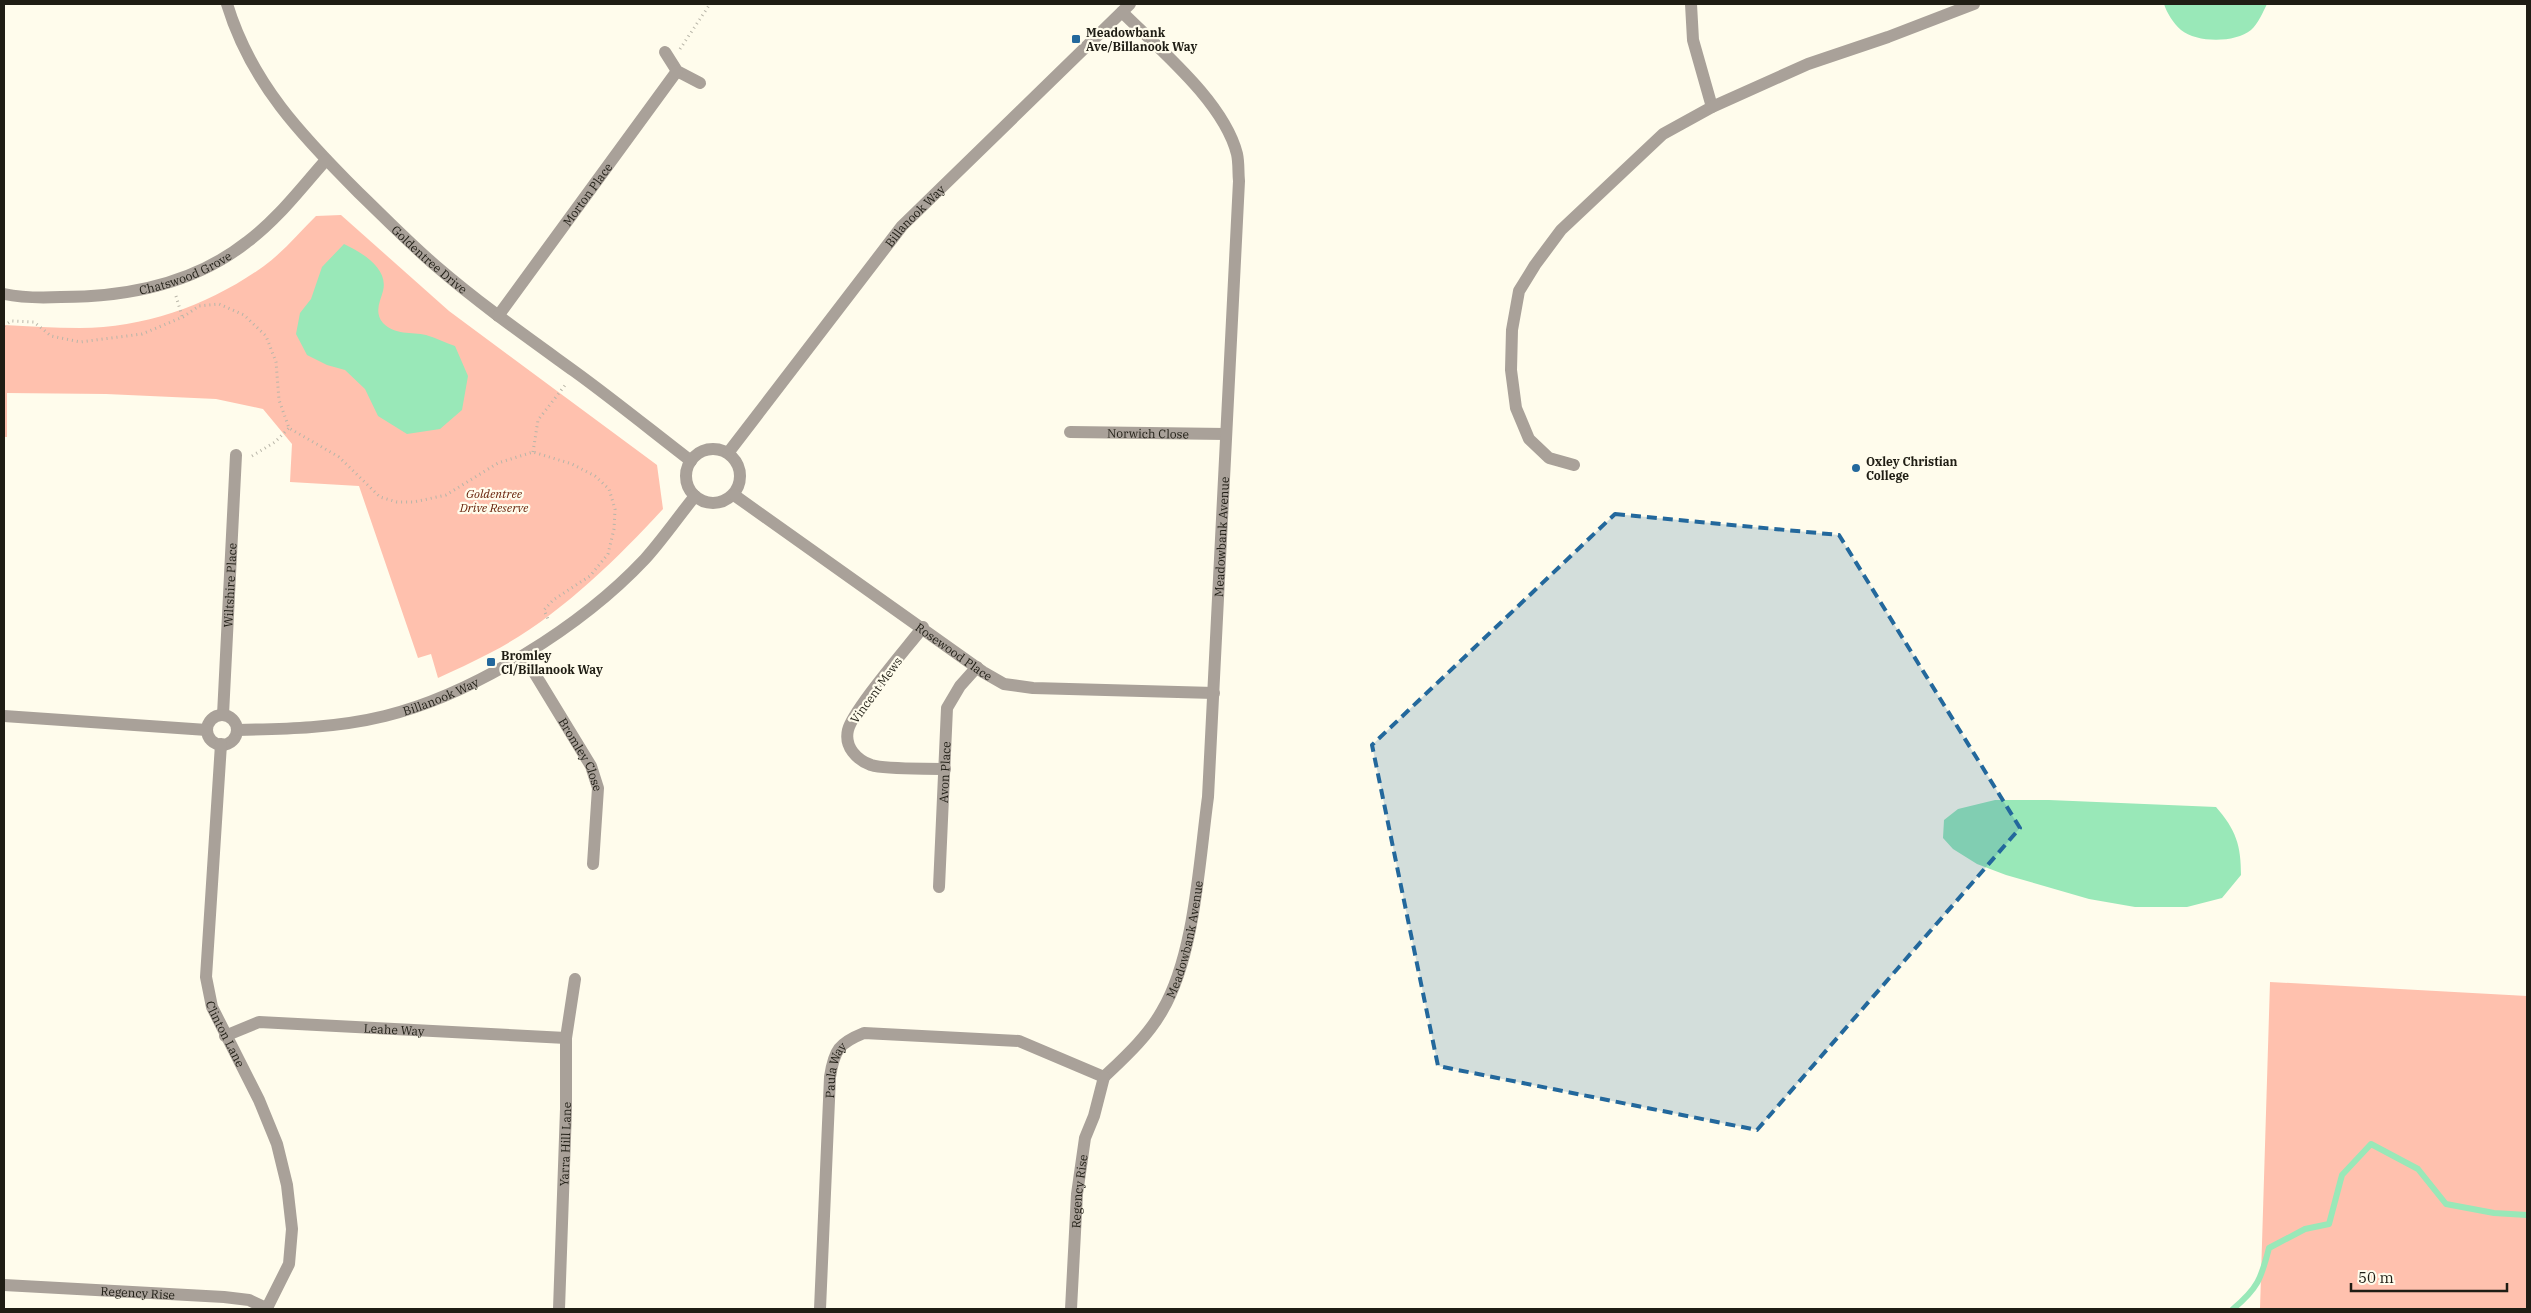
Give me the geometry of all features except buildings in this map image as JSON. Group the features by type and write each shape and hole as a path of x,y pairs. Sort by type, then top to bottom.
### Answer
{"street":[{"name":"Goldentree Drive","path":"227,4 235,30 260,79 290,120 326,160 435,265 498,316 576,372 691,460"},
{"path":"1691,4 1693,40 1712,107"},
{"path":"1574,465 1549,458 1528,439 1516,408 1510,370 1512,330 1519,291 1560,230 1663,134 1712,107 1808,64 1888,37 1974,4"},
{"name":"Meadowbank Avenue","path":"1104,1076 1130,1053 1162,1012 1183,965 1208,796 1239,181 1236,154 1225,127 1206,98 1126,8"},
{"name":"Billanook Way","path":"728,453 902,226 1126,8"},
{"path":"671,61 700,83"},
{"name":"Morton Place","path":"498,316 671,61"},
{"name":"Chatswood Grove","path":"4,294 22,298 122,294 180,278 216,263 246,243 270,223 326,160"},
{"name":"Norwich Close","path":"1070,432 1226,434"},
{"path":"712,449 728,453 734,458 741,473 738,488 734,495 727,500 710,504 695,496 690,490 686,475 691,460 696,454 712,449"},
{"name":"Wiltshire Place","path":"223,715 236,455"},
{"name":"Rosewood Place","path":"734,495 977,667 1004,684 1033,688 1214,693"},
{"name":"Billanook Way","path":"237,730 331,726 384,716 431,703 524,656 608,593 645,558 695,496"},
{"name":"Vincent Mews","path":"923,627 858,712 848,730 849,747 858,758 873,765 945,769"},
{"name":"Bromley Close","path":"524,656 591,766 598,788 593,864"},
{"name":"Avon Place","path":"939,887 947,708 960,686 977,667"},
{"path":"223,715 232,718 237,735 230,742 221,744 213,741 208,730 210,721 223,715"},
{"path":"4,716 208,730"},
{"name":"Clinton Lane","path":"221,744 206,977 212,1007 259,1100 277,1144 287,1185 292,1228 289,1264 267,1309"},
{"name":"Yarra Hill Lane","path":"559,1309 566,1109 566,1038 575,979"},
{"name":"Leahe Way","path":"225,1036 259,1022 566,1038"},
{"name":"Paula Way","path":"820,1309 830,1077 833,1057 846,1040 864,1033 1019,1041 1104,1076"},
{"name":"Regency Rise","path":"1071,1309 1076,1194 1085,1138 1094,1116 1104,1076"},
{"name":"Regency Rise","path":"4,1286 224,1297 249,1300 267,1309"}],"path":[{"path":"671,61 689,38 710,4"},
{"path":"4,326 11,321 34,322 51,336 80,342 142,334 199,306 220,304 244,315 266,336 276,362 279,400 289,428 339,457 380,497 396,502 414,502 446,495 498,463 533,452 572,464 595,476 609,489 615,509 614,529 608,554 590,576 553,600 544,610 556,632"},
{"path":"533,452 538,420 576,372"},
{"path":"256,456 275,442 289,428"}],"highlighted area":[{"path":"1615,514 1839,535 2020,828 1757,1130 1438,1066 1372,745"}],"green space":[{"name":"Goldentree Drive Reserve","path":"341,215 449,311 657,465 663,509 624,550 561,607 538,624 490,653 438,678 431,654 418,658 359,486 290,482 292,444 263,409 216,399 106,394 7,393 7,437 4,437 4,325 70,328 105,327 129,324 177,311 222,292 244,280 271,261 316,216"},
{"path":"2270,982 2527,996 2527,1309 2260,1309"}],"shaded area":[{"path":"2164,4 2267,4 2251,30 2236,37 2216,40 2196,37 2181,30 2171,18"},
{"path":"344,244 365,256 378,268 382,275 384,283 378,311 380,319 387,327 392,330 426,335 455,346 468,376 462,410 440,429 407,434 378,416 365,389 345,370 327,365 307,355 296,334 300,313 311,299 322,267"},
{"path":"1995,800 2049,800 2216,807 2236,838 2240,855 2241,875 2222,898 2187,907 2135,907 2089,899 2006,875 1977,864 1953,849 1943,838 1944,820 1958,809"}],"waterway":[{"path":"2233,1309 2253,1289 2264,1268 2269,1248 2305,1229 2329,1224 2342,1175 2371,1144 2418,1169 2446,1204 2494,1213 2527,1215"}],"place":[{"name":"Meadowbank Ave/Billanook Way","path":"1076,39"},
{"name":"Oxley Christian College","path":"1856,468"},
{"name":"Bromley Cl/Billanook Way","path":"491,662"}]}
